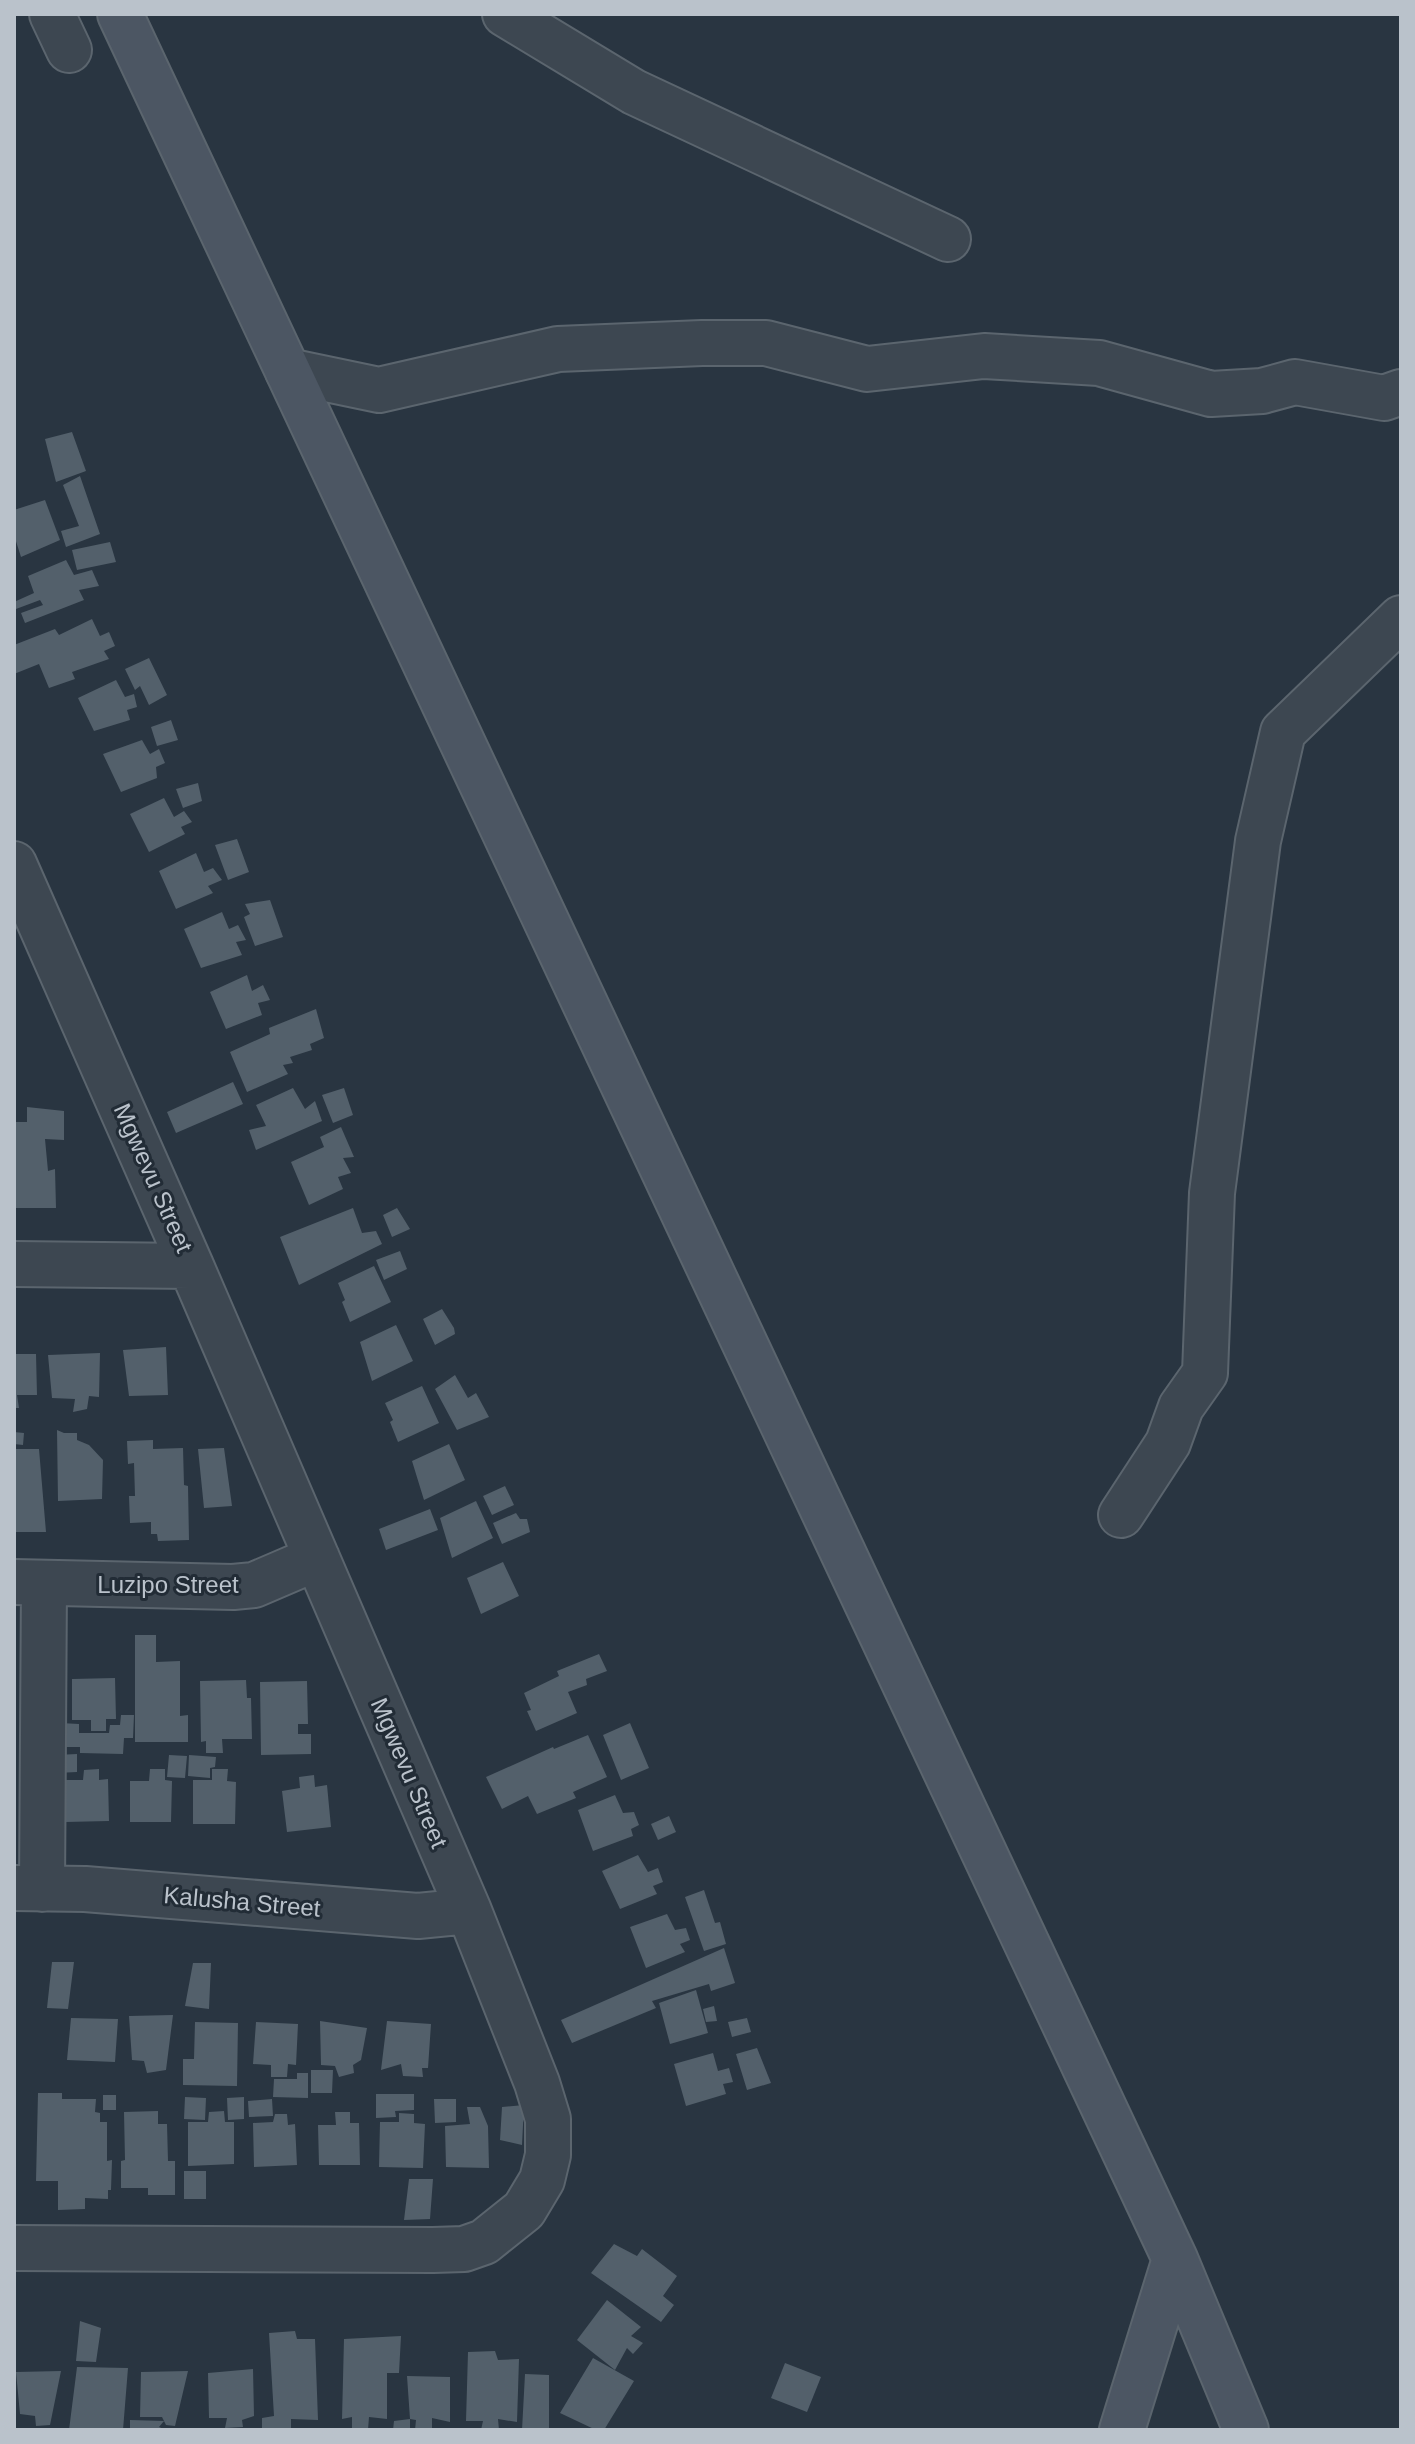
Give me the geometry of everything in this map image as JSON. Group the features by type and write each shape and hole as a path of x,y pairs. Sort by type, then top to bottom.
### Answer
{"main road":[{"path":"120,14 1175,2259 1246,2430"},
{"path":"1122,2430 1175,2259"}],"street":[{"path":"505,14 634,92 948,239"},
{"path":"288,371 379,390 558,349 766,343 867,369 984,356 1099,363 1211,394 1262,391 1295,382 1395,398"},
{"path":"1121,1515 1168,1443 1181,1407 1205,1373 1212,1193 1258,841 1283,732 1401,618"},
{"name":"Mgwevu Street","path":"14,864 29,928 191,1266 469,1911 537,2083 548,2119 548,2155 542,2180 524,2210 484,2242 464,2249 14,2248"},
{"path":"14,1264 191,1266"},
{"name":"Luzipo Street","path":"29,1583 233,1587 254,1585 317,1558"},
{"path":"28,1888 29,1583"},
{"name":"Kalusha Street","path":"28,1888 85,1889 418,1916 469,1911"}],"building":[{"path":"72,432 86,471 56,482 45,439"},
{"path":"80,476 100,534 66,547 61,531 79,526 63,485"},
{"path":"45,500 60,540 21,557 14,535 14,510"},
{"path":"110,542 116,562 77,570 72,550"},
{"path":"66,560 74,575 92,570 99,586 79,590 84,600 25,623 21,613 43,605 40,600 16,609 14,602 34,593 28,576"},
{"path":"92,619 100,636 109,632 115,646 104,651 109,659 72,672 75,679 49,688 39,664 14,674 14,645 55,629 59,635"},
{"path":"149,658 167,695 149,705 140,686 135,690 125,669"},
{"path":"116,680 125,697 134,694 137,707 127,710 130,720 94,731 78,698"},
{"path":"171,720 178,740 157,746 151,727"},
{"path":"142,740 150,754 159,749 165,763 156,767 157,778 121,792 103,754"},
{"path":"198,783 202,801 183,808 176,789"},
{"path":"164,798 174,817 184,811 192,822 181,827 185,834 149,852 130,814"},
{"path":"237,839 249,872 228,880 215,845"},
{"path":"196,853 204,872 213,868 222,880 208,886 213,893 176,909 159,871"},
{"path":"270,900 283,937 255,946 244,917 250,914 245,904"},
{"path":"222,912 229,929 238,925 246,940 236,942 242,955 201,968 184,929"},
{"path":"247,975 252,991 263,985 270,1000 258,1003 262,1015 226,1029 210,992"},
{"path":"316,1009 324,1038 310,1044 312,1050 290,1057 293,1063 283,1065 288,1074 247,1092 230,1052 270,1034 269,1028"},
{"path":"233,1082 243,1104 176,1133 167,1112"},
{"path":"293,1088 305,1109 315,1101 322,1121 256,1150 249,1130 266,1126 256,1105"},
{"path":"344,1088 353,1115 333,1123 322,1095"},
{"path":"27,1107 64,1111 64,1140 45,1139 48,1171 55,1169 56,1208 14,1208 14,1122 27,1122"},
{"path":"341,1127 354,1157 343,1158 351,1173 338,1177 343,1189 309,1205 291,1162 324,1147 320,1137"},
{"path":"353,1208 362,1233 376,1231 382,1244 299,1285 280,1237"},
{"path":"397,1208 410,1229 392,1237 383,1215"},
{"path":"400,1251 407,1269 384,1280 376,1260"},
{"path":"374,1266 391,1302 350,1322 338,1283"},
{"path":"442,1309 455,1334 435,1345 423,1319"},
{"path":"396,1325 413,1361 372,1381 360,1342"},
{"path":"166,1347 168,1395 129,1396 123,1350"},
{"path":"100,1353 99,1397 89,1396 87,1409 73,1412 75,1399 52,1398 48,1355"},
{"path":"14,1354 36,1354 37,1395 17,1395 19,1408 14,1408"},
{"path":"455,1375 468,1398 476,1393 489,1417 457,1430 435,1389"},
{"path":"422,1386 439,1423 398,1442 385,1403"},
{"path":"57,1430 77,1433 77,1440 89,1445 103,1460 102,1499 58,1501"},
{"path":"14,1432 24,1433 23,1445 14,1444"},
{"path":"153,1440 153,1449 183,1448 184,1485 188,1486 189,1540 158,1541 157,1534 151,1534 151,1522 130,1523 129,1496 135,1496 134,1463 128,1464 127,1441"},
{"path":"449,1444 465,1480 424,1500 412,1461"},
{"path":"224,1448 232,1506 204,1508 198,1449"},
{"path":"14,1449 39,1449 46,1532 14,1532"},
{"path":"505,1486 514,1505 492,1515 483,1496"},
{"path":"476,1501 493,1538 452,1558 440,1518"},
{"path":"430,1509 438,1530 386,1550 379,1529"},
{"path":"516,1513 520,1519 527,1519 530,1532 502,1544 493,1523"},
{"path":"503,1562 519,1596 481,1614 467,1578"},
{"path":"135,1635 156,1635 156,1662 180,1661 180,1716 188,1715 188,1742 135,1742"},
{"path":"599,1654 607,1671 586,1679 587,1685 568,1692 577,1713 536,1731 527,1711 531,1710 524,1693 559,1676 557,1671"},
{"path":"115,1678 116,1719 106,1719 106,1731 91,1731 91,1720 72,1720 72,1679"},
{"path":"246,1680 247,1698 251,1698 252,1739 222,1739 223,1753 206,1753 206,1741 201,1742 200,1681"},
{"path":"307,1681 308,1724 298,1724 298,1734 311,1734 311,1754 261,1755 260,1682"},
{"path":"121,1715 134,1715 133,1738 124,1738 123,1754 80,1753 80,1747 60,1747 60,1723 79,1724 79,1733 109,1733 110,1725 120,1725"},
{"path":"630,1723 649,1768 621,1780 603,1735"},
{"path":"588,1735 607,1777 573,1792 576,1798 537,1814 528,1796 502,1809 486,1777"},
{"path":"77,1754 77,1772 57,1773 56,1755"},
{"path":"169,1755 187,1756 185,1778 167,1777"},
{"path":"189,1755 216,1757 215,1767 210,1768 210,1778 188,1776"},
{"path":"99,1769 99,1780 108,1779 109,1821 65,1822 65,1780 83,1780 84,1770"},
{"path":"150,1769 165,1769 165,1780 172,1781 171,1822 130,1822 130,1781 149,1781"},
{"path":"212,1769 228,1769 227,1781 236,1782 235,1824 193,1824 193,1780 212,1780"},
{"path":"314,1775 315,1787 327,1785 331,1827 287,1832 282,1791 300,1788 299,1777"},
{"path":"615,1795 623,1813 634,1812 639,1825 631,1829 633,1836 593,1851 578,1810"},
{"path":"669,1816 676,1832 658,1840 651,1824"},
{"path":"638,1855 648,1872 658,1868 663,1882 653,1886 657,1894 620,1909 602,1871"},
{"path":"704,1890 715,1923 720,1922 726,1944 704,1951 685,1897"},
{"path":"667,1914 675,1930 686,1928 690,1940 680,1944 685,1952 646,1968 630,1927"},
{"path":"724,1948 735,1983 711,1991 709,1984 652,2001 656,2008 572,2043 561,2020"},
{"path":"52,1962 74,1962 68,2009 47,2008"},
{"path":"193,1963 211,1963 209,2009 185,2006"},
{"path":"696,1990 708,2033 670,2044 659,2003"},
{"path":"714,2006 717,2021 706,2022 703,2009"},
{"path":"173,2015 166,2070 147,2073 144,2061 132,2060 129,2016"},
{"path":"71,2018 118,2019 115,2062 67,2060"},
{"path":"747,2018 751,2032 732,2037 728,2022"},
{"path":"320,2021 367,2028 361,2060 353,2065 354,2073 339,2077 335,2066 321,2065"},
{"path":"387,2021 431,2024 428,2068 422,2068 423,2077 403,2076 401,2064 381,2070"},
{"path":"195,2022 238,2023 237,2086 183,2085 183,2059 194,2059"},
{"path":"256,2022 298,2024 296,2065 288,2064 287,2077 271,2077 271,2065 253,2064"},
{"path":"757,2048 771,2083 747,2090 736,2054"},
{"path":"713,2053 718,2071 729,2068 733,2082 723,2084 726,2094 686,2106 674,2064"},
{"path":"311,2070 333,2070 332,2093 311,2093"},
{"path":"297,2073 308,2073 308,2098 273,2097 274,2079 297,2079"},
{"path":"38,2093 62,2093 62,2099 96,2099 95,2112 100,2113 100,2122 107,2122 107,2161 112,2160 108,2199 85,2198 85,2209 58,2210 58,2181 36,2181"},
{"path":"376,2094 414,2094 414,2110 395,2111 396,2117 376,2118"},
{"path":"103,2095 116,2095 116,2110 103,2110"},
{"path":"185,2097 206,2098 205,2120 184,2119"},
{"path":"244,2097 244,2119 228,2120 227,2098"},
{"path":"272,2099 273,2116 249,2117 248,2101"},
{"path":"434,2099 456,2099 456,2122 435,2123"},
{"path":"524,2105 522,2145 500,2140 502,2107"},
{"path":"467,2107 480,2107 488,2126 489,2168 446,2167 445,2126 470,2124"},
{"path":"158,2111 158,2124 167,2124 168,2161 175,2161 175,2195 148,2195 148,2188 121,2188 121,2161 125,2160 124,2112"},
{"path":"224,2111 225,2122 234,2122 234,2164 188,2166 188,2122 208,2122 209,2112"},
{"path":"335,2112 350,2112 350,2123 359,2123 360,2165 319,2165 318,2125 336,2125"},
{"path":"399,2113 414,2114 414,2123 425,2124 423,2168 379,2167 380,2122 399,2122"},
{"path":"275,2114 287,2114 288,2125 295,2124 297,2165 254,2167 253,2123 273,2122"},
{"path":"184,2171 206,2171 206,2199 184,2199"},
{"path":"409,2179 433,2179 430,2219 404,2220"},
{"path":"614,2244 637,2256 642,2249 677,2276 663,2296 674,2305 661,2322 591,2273"},
{"path":"607,2300 641,2327 631,2336 643,2343 633,2354 627,2348 615,2370 577,2340"},
{"path":"80,2321 101,2328 96,2362 76,2361"},
{"path":"295,2331 297,2339 315,2339 318,2420 291,2419 291,2430 262,2430 262,2418 274,2416 269,2333"},
{"path":"401,2336 399,2373 387,2373 387,2419 369,2417 368,2430 352,2429 352,2417 342,2419 344,2339"},
{"path":"495,2351 498,2360 519,2359 517,2422 498,2419 499,2430 481,2430 483,2421 466,2421 468,2352"},
{"path":"593,2358 634,2381 604,2430 596,2430 560,2413"},
{"path":"785,2363 821,2377 807,2412 771,2398"},
{"path":"77,2367 128,2368 123,2430 69,2430"},
{"path":"253,2369 254,2416 242,2420 243,2427 225,2428 227,2418 209,2418 208,2373"},
{"path":"61,2371 50,2425 36,2426 35,2416 20,2414 16,2372"},
{"path":"188,2371 175,2426 166,2425 162,2417 140,2417 141,2372"},
{"path":"525,2374 549,2375 549,2430 522,2430"},
{"path":"407,2376 450,2377 450,2422 432,2418 432,2430 415,2430 416,2420 410,2419"},
{"path":"410,2419 410,2430 393,2430 394,2421"},
{"path":"130,2420 164,2421 159,2427 166,2430 130,2430"}]}
